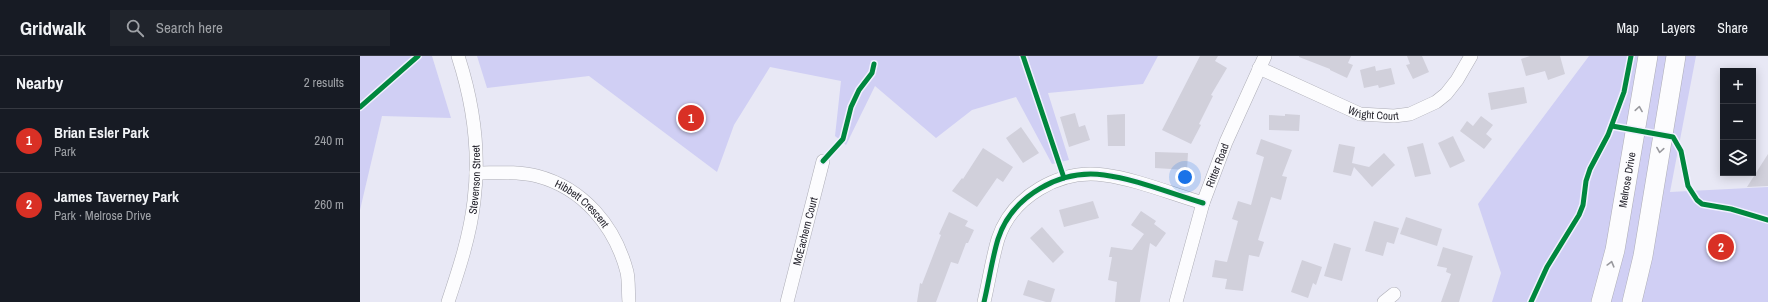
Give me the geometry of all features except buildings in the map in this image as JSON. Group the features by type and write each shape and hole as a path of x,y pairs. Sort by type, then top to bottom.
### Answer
{"main road":[{"name":"Melrose Drive","path":"1601,302 1615,250 1648,56"},
{"path":"1632,302 1643,256 1676,56"}],"street":[{"name":"Stevenson Street","path":"448,302 470,226 476,173 475,137 471,106 464,74 458,56"},
{"name":"Ritter Road","path":"1180,301 1203,204 1226,142 1265,56"},
{"name":"Wright Court","path":"1259,68 1360,114 1394,116 1410,114 1436,102 1457,80 1471,56"},
{"name":"McEachern Court","path":"787,302 823,161"},
{"name":"Hibbett Crescent","path":"476,173 516,173 537,176 561,185 583,199 603,221 618,244 627,273 629,302"},
{"path":"984,302 998,240 1006,222 1016,208 1028,196 1045,185 1064,178 1103,174 1124,179 1203,204"}],"shaded area":[{"path":"360,56 432,56 451,118 382,116 360,210"},
{"path":"477,56 1158,56 1143,84 1048,93 1069,160 1052,164 1016,97 972,110 936,138 875,86 846,145 835,136 841,81 770,67 734,125 717,172 589,76 487,88"},
{"path":"1589,56 1696,56 1670,192 1768,187 1768,302 1492,302 1501,273 1478,204"}],"cycle path":[{"path":"360,107 418,56"},
{"path":"1023,56 1064,178"},
{"path":"1531,302 1547,267 1579,215 1583,205 1586,181 1590,169 1608,135 1624,92 1631,56"},
{"path":"823,161 843,139 851,107 859,90 872,73 874,64"},
{"path":"1612,126 1673,137 1681,151 1688,186 1697,200 1702,204 1731,209 1768,220"},
{"path":"984,302 998,239 1005,224 1014,210 1026,198 1055,181 1071,176 1087,174 1104,175 1141,183 1203,203"}],"place":[{"name":"Brian Esler Park","path":"691,118"},
{"name":"James Taverney Park","path":"1721,247"}]}
